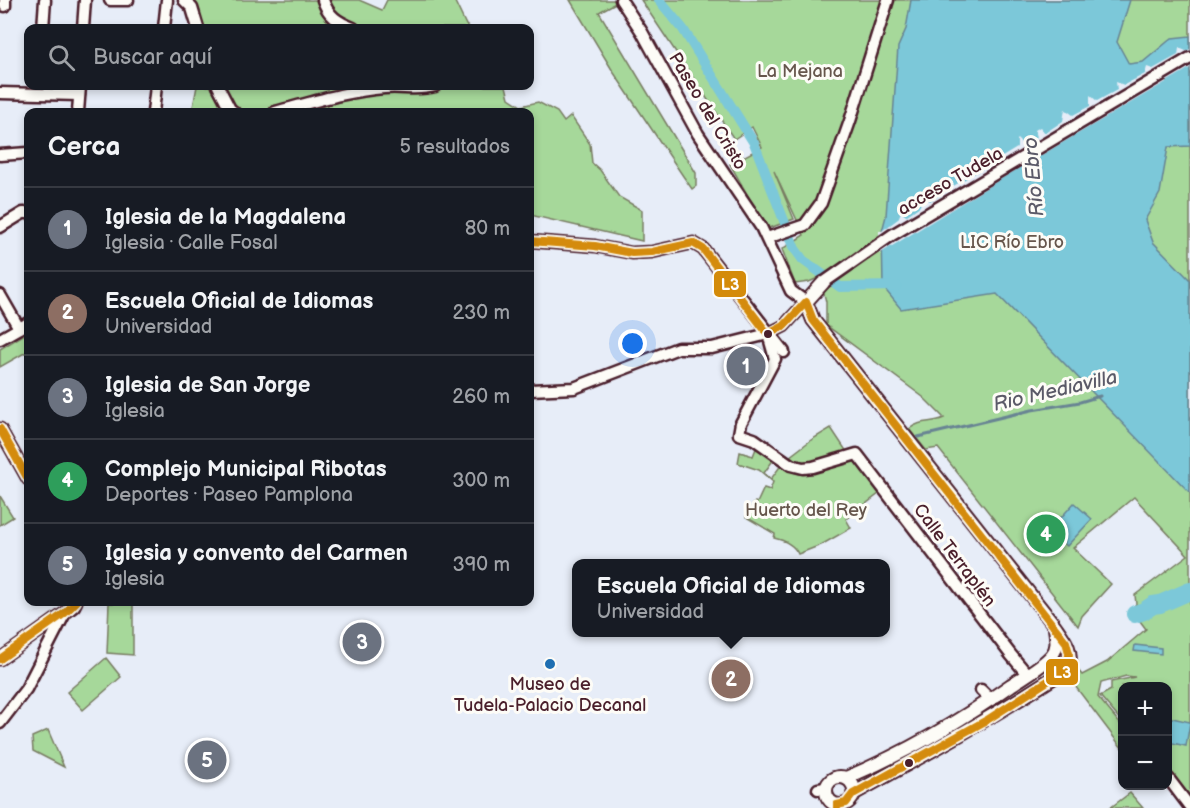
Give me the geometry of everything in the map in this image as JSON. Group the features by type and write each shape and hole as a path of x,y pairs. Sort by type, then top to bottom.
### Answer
{"main road":[{"path":"823,283 806,302 813,320 1054,626 1067,645 1070,659 1068,668 987,720 853,794 846,803 837,806 827,797 822,788 834,779 846,778 908,750 957,722 1027,674 1053,654 1057,643 1054,626"},
{"path":"846,778 852,785 853,794"}],"street":[{"path":"43,24 45,0"},
{"path":"83,24 85,0"},
{"path":"110,0 128,1"},
{"path":"164,24 167,0"},
{"path":"184,0 192,8 197,24"},
{"path":"323,0 327,13 343,24"},
{"name":"Paseo del Cristo","path":"621,0 642,32 698,134 767,238 791,291 806,302"},
{"path":"767,238 805,225 821,203 850,121 888,0"},
{"name":"acceso Tudela","path":"823,283 892,235 1190,58"},
{"path":"0,93 80,90 78,108"},
{"path":"153,108 156,90"},
{"path":"220,90 229,108"},
{"path":"291,108 375,90"},
{"path":"0,155 24,153"},
{"path":"0,226 24,213"},
{"path":"534,241 606,248 632,254 693,243 703,249 784,352"},
{"path":"0,295 24,326 0,339"},
{"path":"534,390 574,388 678,348 712,348 768,334 784,326 806,302"},
{"name":"Calle Terraplén","path":"768,334 775,358 741,423 739,434 754,439 791,465 803,468 813,468 857,454 1003,646 1027,674"},
{"path":"0,429 24,472"},
{"path":"0,659 74,606"},
{"path":"0,723 26,689 65,613"},
{"path":"981,690 991,699"},
{"path":"1172,784 1190,807"}],"green space":[{"path":"193,0 359,0 382,10 387,0 454,0 466,24 203,24 199,9"},
{"path":"570,0 621,0 599,12 696,173 696,186 692,189 614,73"},
{"name":"LIC Río Ebro","path":"641,0 1190,0 1190,800 1172,773 1172,682 1118,682 1118,717 1100,696 1111,690 1111,682 1135,677 1126,676 1101,683 1098,697 1118,721 1118,743 1066,674 1074,665 1082,675 1107,662 1146,629 1131,609 1136,604 1135,595 1188,555 1134,497 1073,548 1111,584 1082,616 1078,626 938,448 926,450 909,429 918,424 944,418 923,397 826,325 826,302 820,277 809,282 795,284 782,249 804,235 774,171 794,219 767,229 730,164 762,147 752,127 734,139"},
{"path":"196,90 507,90 509,98 521,106 538,102 557,112 564,122 571,116 590,144 592,163 600,170 619,197 642,210 642,241 534,216 534,108 193,108"},
{"path":"24,334 24,353 0,367 0,349"},
{"path":"831,428 847,452 804,465 799,465 789,457 811,440"},
{"name":"Huerto del Rey","path":"757,446 774,459 764,473 771,479 781,465 793,472 808,474 854,459 880,493 846,519 851,528 821,545 798,554 788,543 774,538 775,534 746,517 755,502 757,503 764,488 770,490 773,482 759,470 738,463 740,452 753,456"},
{"path":"0,496 13,517 0,525"},
{"path":"109,606 133,606 133,655 107,653"},
{"path":"106,658 121,677 83,710 67,692"},
{"path":"48,730 64,767 33,751 32,737"},
{"path":"1130,793 1143,808 1110,808"}],"water":[{"name":"LIC Río Ebro","path":"911,0 1130,0 1117,42 1129,64 1143,62 1172,38 1190,36 1190,146 1168,147 1160,193 1145,220 1153,242 1190,280 1190,493 997,294 901,309 883,287 882,231 886,216 898,47 906,29"},
{"path":"1074,503 1092,519 1067,546 1049,531"},
{"path":"1135,645 1161,648 1161,654 1134,651"},
{"path":"1172,718 1190,722 1186,746 1172,743"}],"pier":[{"path":"1179,48 1186,51 1190,49 1190,68 879,254 879,231 898,219 901,212 906,216 920,206 925,195 930,201 943,193 944,182 950,188 967,178 967,171 974,174 1017,148 1017,139 1022,144 1037,137 1035,130 1040,127 1045,133 1063,121 1065,109 1073,115 1090,106 1090,95 1097,101 1117,90 1116,82 1124,85 1145,74 1147,67 1153,69 1178,55"}],"waterway":[{"path":"659,0 683,29 754,143 795,249 803,260 840,287 897,286"},
{"name":"Rio Mediavilla","path":"918,437 1100,396"},
{"path":"1135,614 1190,591"}],"transit line":[{"name":"L3","path":"534,241 595,246 632,253 652,252 693,243 703,249 768,334 784,326 806,302 813,320 1066,642 1069,653 1068,668 987,720 853,794 846,803 837,805 837,808"},
{"name":"L3","path":"0,429 24,472"},
{"name":"L3","path":"0,659 72,606"}],"place":[{"name":"Iglesia de la Magdalena","path":"746,366"},
{"name":"Complejo Municipal Ribotas","path":"1046,534"},
{"name":"Iglesia de San Jorge","path":"362,642"},
{"name":"Museo de Tudela-Palacio Decanal","path":"550,664"},
{"name":"Escuela Oficial de Idiomas","path":"731,679"},
{"name":"Iglesia y convento del Carmen","path":"207,760"}],"park label":[{"name":"La Mejana","path":"800,71"}],"water label":[{"name":"Río Ebro","path":"1033,177"}]}
